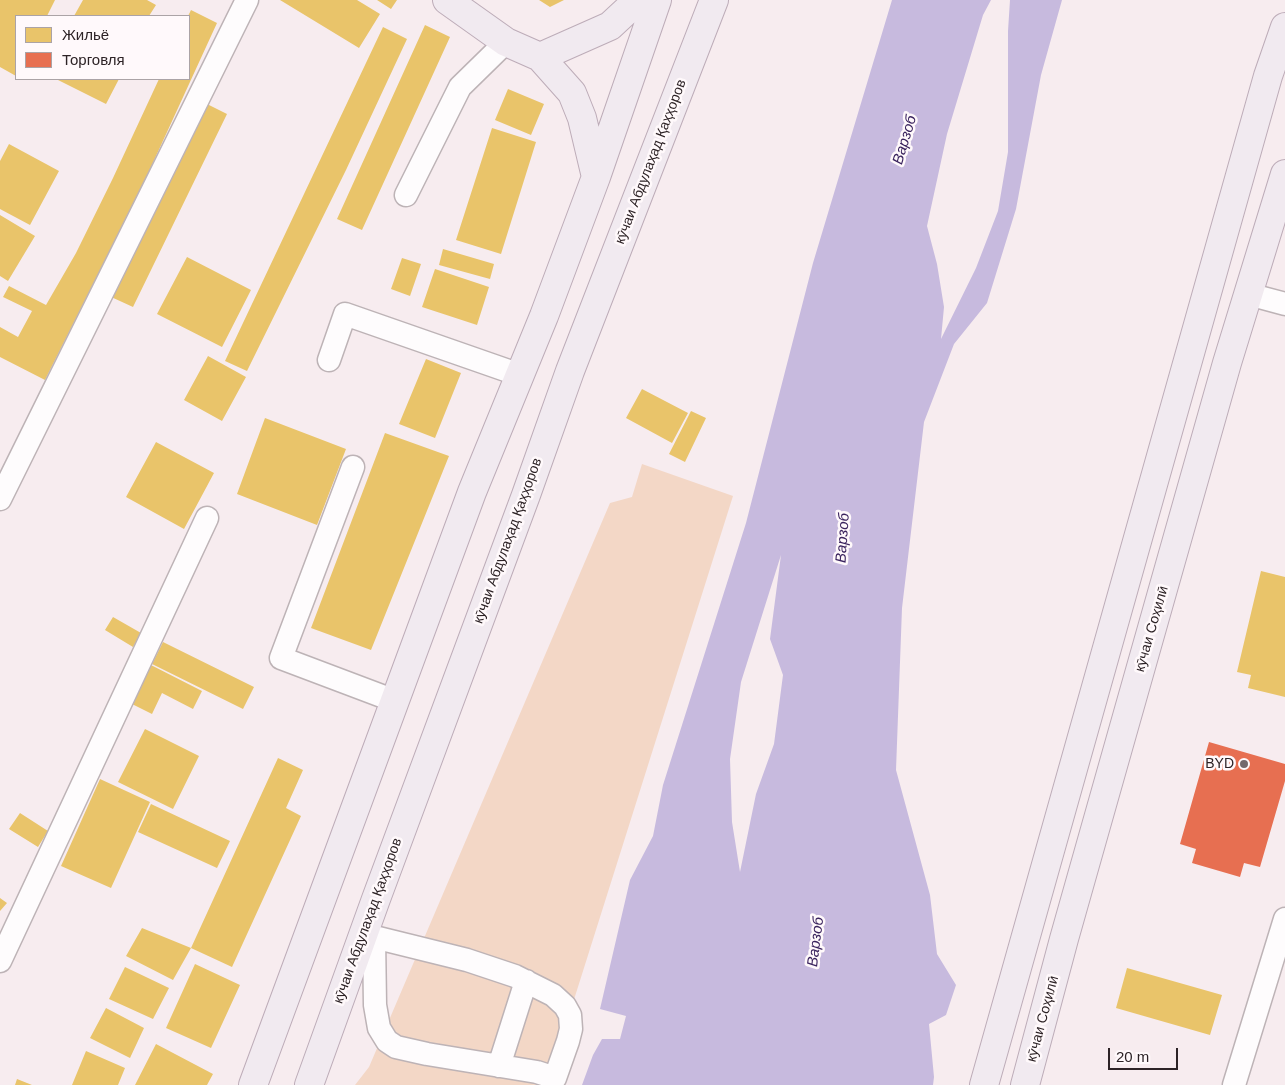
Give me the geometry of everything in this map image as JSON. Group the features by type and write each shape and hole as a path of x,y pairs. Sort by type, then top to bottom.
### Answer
{"main road":[{"path":"447,0 506,42 540,57 572,93 582,118 596,177"},
{"path":"540,57 610,26 638,0"},
{"path":"253,1085 472,492 544,316 596,177 657,0"},
{"name":"кӯчаи Абдулаҳад Қаҳҳоров","path":"310,1085 376,899 526,495 570,370 714,0"},
{"path":"984,1085 1265,86 1285,27"},
{"name":"кӯчаи Соҳилӣ","path":"1025,1085 1064,938 1224,373 1285,174"}],"street":[{"path":"0,499 247,0"},
{"path":"406,195 460,87 506,42"},
{"path":"1248,294 1285,304"},
{"path":"329,360 345,314 520,375"},
{"path":"353,467 281,658 395,701"},
{"path":"0,961 207,518"},
{"path":"1234,1085 1285,919"},
{"path":"374,937 467,960 515,976 554,996 565,1006 570,1016 571,1029 554,1081 537,1072 499,1066 462,1061 396,1047 387,1041 379,1028 375,1005 374,937"},
{"path":"499,1066 526,982"}],"shaded area":[{"path":"642,464 733,496 547,1085 355,1085 369,1067 610,503 632,497"}],"water":[{"name":"Варзоб","path":"892,0 991,0 983,15 947,134 927,226 937,264 944,307 941,339 976,268 998,211 1008,152 1008,31 1010,0 1062,0 1041,75 1016,209 987,303 954,344 924,422 902,608 896,770 930,895 937,954 956,985 946,1015 929,1024 934,1077 933,1085 582,1085 593,1055 602,1039 620,1039 626,1016 600,1009 630,880 653,836 663,785 746,523 813,263","holes":["781,555 770,639 783,675 774,744 756,794 740,872 732,822 730,759 741,682"]}],"building: Жильё":[{"path":"0,0 55,0 48,15 15,15 15,75 0,67"},
{"path":"83,0 147,0 156,5 150,15 75,15"},
{"path":"280,0 357,0 380,14 359,48"},
{"path":"377,0 397,0 391,9"},
{"path":"539,0 564,0 550,7"},
{"path":"191,10 217,23 140,191 45,380 0,357 0,327 18,337 32,311 3,297 9,286 46,305 76,253 159,80 190,80 188,15"},
{"path":"425,25 450,37 362,230 337,219"},
{"path":"383,27 407,39 346,170 247,371 225,361"},
{"path":"58,80 118,80 106,104"},
{"path":"508,89 544,104 531,135 495,120"},
{"path":"203,102 227,114 133,307 109,296"},
{"path":"492,128 536,142 501,254 456,240"},
{"path":"9,144 59,171 30,225 0,209 0,161"},
{"path":"0,215 35,236 8,281 0,276"},
{"path":"443,249 494,264 490,279 439,265"},
{"path":"187,257 251,290 222,347 157,314"},
{"path":"402,258 421,264 410,296 391,289"},
{"path":"435,269 489,287 477,325 422,307"},
{"path":"208,356 246,377 222,421 184,400"},
{"path":"426,359 461,373 435,438 399,424"},
{"path":"642,389 688,413 672,443 626,418"},
{"path":"691,411 706,418 685,462 669,454"},
{"path":"265,418 346,449 317,525 237,494"},
{"path":"385,433 449,456 371,650 311,628"},
{"path":"156,442 214,473 184,529 126,497"},
{"path":"1261,571 1285,577 1285,697 1248,688 1251,675 1237,672"},
{"path":"113,617 141,633 133,647 105,630"},
{"path":"163,642 254,687 243,709 152,664"},
{"path":"147,663 202,691 193,709 162,693 152,714 128,702"},
{"path":"145,729 199,756 173,809 118,782"},
{"path":"278,758 303,770 286,808 301,816 232,967 191,948"},
{"path":"100,779 150,802 111,888 61,866"},
{"path":"151,804 230,841 217,868 138,832"},
{"path":"20,813 48,831 38,847 9,829"},
{"path":"0,898 7,903 0,911"},
{"path":"142,928 191,948 173,980 126,956"},
{"path":"195,964 240,985 211,1048 166,1028"},
{"path":"125,967 169,988 153,1019 109,999"},
{"path":"1127,968 1222,995 1210,1035 1116,1008"},
{"path":"106,1008 144,1028 130,1058 90,1038"},
{"path":"156,1044 213,1074 207,1085 135,1085"},
{"path":"86,1051 125,1068 118,1085 72,1085"},
{"path":"17,1079 32,1085 15,1085"}],"building: Торговля":[{"path":"1209,742 1285,764 1285,781 1260,867 1244,863 1240,877 1192,863 1196,849 1180,844"}],"place":[{"name":"BYD","path":"1244,764"}]}
